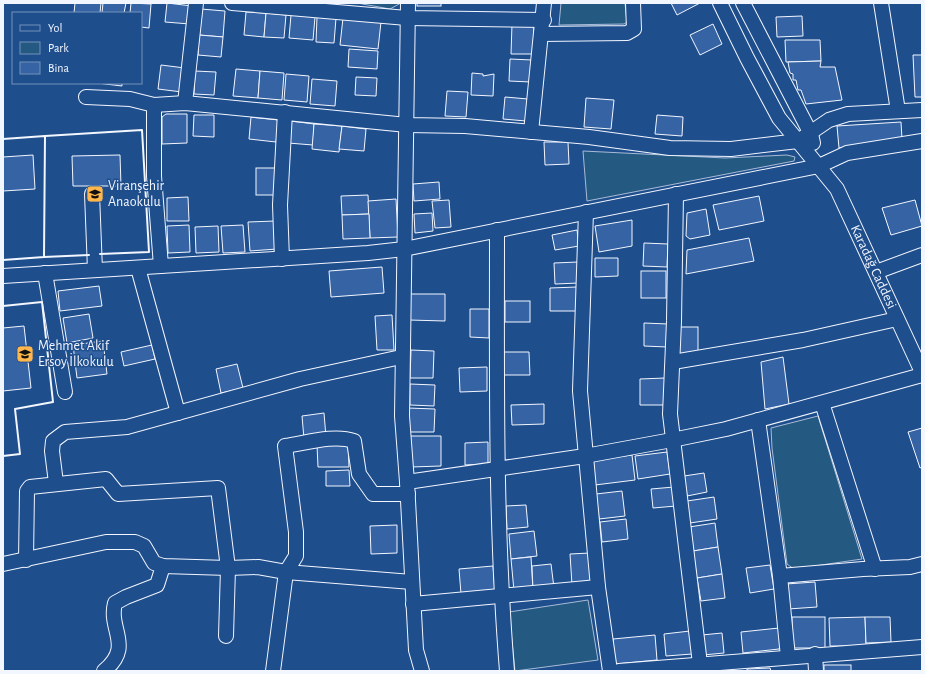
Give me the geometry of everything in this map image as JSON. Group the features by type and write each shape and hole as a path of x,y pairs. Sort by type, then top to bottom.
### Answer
{"street":[{"path":"185,103 196,3"},
{"path":"232,3 308,6 407,18 544,20"},
{"path":"408,3 401,357 402,416 408,488 416,650 422,671"},
{"path":"531,132 541,34 544,20 544,3"},
{"path":"541,34 628,33 634,29 634,3"},
{"name":"Karadağ Caddesi","path":"720,3 779,118 837,188 922,373"},
{"path":"743,3 811,134 819,166"},
{"path":"881,3 898,111"},
{"path":"86,97 130,99 154,105 185,103 406,125 465,126 589,137 670,148 732,149 798,141 811,134 829,120 848,114 922,110"},
{"path":"154,105 154,176 161,266"},
{"path":"282,259 280,205 285,112"},
{"path":"3,276 282,259 404,249 819,166 847,153 922,142"},
{"path":"92,194 95,270"},
{"path":"676,194 673,362 670,414 700,664"},
{"path":"586,212 580,391 598,587 610,671"},
{"path":"497,230 497,469 501,597 507,671"},
{"path":"876,272 922,255"},
{"path":"138,268 178,413"},
{"path":"45,273 65,392"},
{"path":"673,362 803,340 897,319"},
{"path":"56,483 52,451 53,441 65,432 127,427 300,379 401,357"},
{"path":"273,671 286,572 296,556 286,446 324,440 348,439 354,441 359,474 373,494 497,469 585,456 726,429 922,373"},
{"path":"822,402 876,569"},
{"path":"758,420 780,576 788,657"},
{"path":"26,560 27,492 30,487 56,483 106,479 118,494 218,488 228,568 226,636"},
{"path":"3,564 106,542 135,542 144,546 154,563 164,566 228,568 258,567 286,572 412,582"},
{"path":"780,576 922,564"},
{"path":"104,671 113,663 118,653 119,636 113,612 115,603 126,597 157,586 164,566"},
{"path":"414,604 598,587"},
{"path":"619,671 815,654 922,647"},
{"path":"815,654 816,671"}],"green space":[{"path":"357,3 401,3 390,9"},
{"path":"561,3 625,3 627,22 624,24 559,25"},
{"path":"583,151 725,158 787,155 795,157 794,161 587,201"},
{"path":"818,416 862,559 794,569 787,564 772,448 771,428"},
{"path":"588,600 598,660 515,671 509,612"}],"building":[{"path":"75,3 101,3 100,12 74,12"},
{"path":"103,3 126,3 124,12 102,12"},
{"path":"131,3 151,4 149,28 142,27 142,12 130,12"},
{"path":"167,3 192,6 190,24 165,22"},
{"path":"417,3 441,3 441,6 417,6"},
{"path":"671,3 700,3 677,15"},
{"path":"201,9 225,11 223,37 199,35"},
{"path":"246,12 266,13 264,37 244,35"},
{"path":"266,13 286,15 284,38 264,37"},
{"path":"291,15 315,17 313,40 289,38"},
{"path":"802,16 803,36 777,37 776,17"},
{"path":"317,17 336,18 334,43 316,42"},
{"path":"343,18 381,22 378,49 340,45"},
{"path":"512,24 534,25 533,54 511,54"},
{"path":"713,24 722,44 700,55 690,35"},
{"path":"199,35 223,37 221,57 198,55"},
{"path":"785,40 820,40 821,61 786,62"},
{"path":"349,49 378,51 377,69 348,67"},
{"path":"913,55 922,55 922,97 915,97"},
{"path":"510,59 532,60 531,82 509,81"},
{"path":"821,61 820,67 835,67 842,100 806,104 801,90 798,90 796,80 793,80 793,74 790,73 788,62"},
{"path":"161,65 185,68 182,92 158,89"},
{"path":"236,69 260,71 258,98 233,96"},
{"path":"195,71 216,72 214,95 194,94"},
{"path":"260,71 284,73 282,100 258,98"},
{"path":"472,73 483,74 483,76 494,74 493,96 471,95"},
{"path":"286,74 309,76 307,102 284,100"},
{"path":"356,77 377,78 376,96 355,95"},
{"path":"312,79 337,81 335,106 310,104"},
{"path":"105,84 122,84 122,86"},
{"path":"447,91 468,92 466,117 445,116"},
{"path":"505,97 528,99 526,121 503,119"},
{"path":"586,98 614,100 611,129 584,127"},
{"path":"166,114 187,114 187,143 162,144 162,117"},
{"path":"194,115 214,115 214,137 193,136"},
{"path":"657,115 683,117 682,136 655,134"},
{"path":"251,117 279,120 276,142 249,139"},
{"path":"291,121 314,124 313,145 288,143"},
{"path":"901,122 902,139 839,148 837,126"},
{"path":"314,124 342,126 339,152 312,149"},
{"path":"342,126 366,129 364,151 339,149"},
{"path":"544,142 568,142 569,164 545,165"},
{"path":"33,155 35,189 3,191 3,157"},
{"path":"120,155 121,186 73,186 72,156"},
{"path":"256,168 276,168 276,195 256,195"},
{"path":"439,182 440,199 414,201 413,184"},
{"path":"368,195 369,214 342,215 341,196"},
{"path":"759,196 764,221 719,230 713,205"},
{"path":"188,197 189,221 167,221 167,198"},
{"path":"396,199 398,237 370,238 368,201"},
{"path":"449,200 451,227 435,228 432,201"},
{"path":"915,200 922,226 891,235 882,208"},
{"path":"706,209 710,235 690,239 686,236 687,213"},
{"path":"432,213 433,231 415,233 414,214"},
{"path":"369,214 370,238 343,239 342,215"},
{"path":"632,220 632,246 599,252 595,226"},
{"path":"275,221 277,249 250,251 248,222"},
{"path":"189,225 190,252 168,253 167,226"},
{"path":"243,225 245,252 223,253 221,226"},
{"path":"218,226 219,252 196,253 195,227"},
{"path":"577,230 579,246 555,250 552,235"},
{"path":"749,238 754,261 686,274 687,250"},
{"path":"644,243 668,244 667,267 643,266"},
{"path":"595,258 618,258 618,276 595,277"},
{"path":"578,262 579,283 555,284 554,263"},
{"path":"382,267 384,293 331,297 329,271"},
{"path":"641,271 666,271 666,298 641,298"},
{"path":"99,286 102,306 60,311 58,291"},
{"path":"577,287 577,311 550,311 550,288"},
{"path":"410,294 445,294 445,321 409,320"},
{"path":"505,301 530,301 530,322 505,322"},
{"path":"470,309 489,309 489,338 470,337"},
{"path":"89,314 93,338 67,343 63,318"},
{"path":"392,315 394,350 377,350 375,316"},
{"path":"644,323 668,324 667,347 644,346"},
{"path":"24,326 31,388 3,391 3,328"},
{"path":"679,327 698,327 698,354 679,354"},
{"path":"103,341 107,374 77,378 73,345"},
{"path":"152,345 155,359 124,366 121,352"},
{"path":"411,350 434,351 433,378 410,378"},
{"path":"504,352 529,352 530,375 504,375"},
{"path":"783,357 789,404 765,409 761,362"},
{"path":"237,364 243,388 221,393 216,369"},
{"path":"487,367 487,391 460,392 459,368"},
{"path":"665,378 665,405 640,405 640,379"},
{"path":"410,384 435,385 434,406 410,405"},
{"path":"544,404 544,424 512,425 511,405"},
{"path":"408,408 435,409 434,432 408,432"},
{"path":"324,413 326,437 304,439 302,416"},
{"path":"922,428 922,467 920,468 908,432"},
{"path":"410,436 441,436 441,466 411,467"},
{"path":"488,442 488,464 465,465 465,443"},
{"path":"348,444 349,467 318,467 317,445"},
{"path":"667,452 670,474 638,479 635,456"},
{"path":"632,455 635,480 595,485 592,460"},
{"path":"349,470 350,486 326,486 326,471"},
{"path":"704,473 707,492 687,496 684,476"},
{"path":"674,487 676,506 653,508 651,489"},
{"path":"622,491 625,516 599,519 596,494"},
{"path":"714,497 717,519 690,523 687,501"},
{"path":"526,505 528,527 507,529 506,506"},
{"path":"626,519 628,539 602,542 600,522"},
{"path":"715,523 718,547 693,551 689,527"},
{"path":"397,525 397,553 371,554 370,526"},
{"path":"534,531 537,556 511,559 509,534"},
{"path":"718,547 722,574 697,578 693,551"},
{"path":"590,553 592,583 572,585 570,554"},
{"path":"531,557 533,590 514,591 511,559"},
{"path":"551,564 554,588 533,590 532,566"},
{"path":"770,565 774,589 750,593 746,568"},
{"path":"493,566 495,591 461,594 459,569"},
{"path":"722,574 725,598 701,601 697,578"},
{"path":"815,582 817,607 788,609 786,584"},
{"path":"792,617 825,617 825,648 792,648"},
{"path":"865,617 866,646 830,646 829,618"},
{"path":"865,617 890,617 891,642 866,643"},
{"path":"779,628 781,645 779,649 743,653 741,632"},
{"path":"690,631 692,654 666,656 664,634"},
{"path":"722,633 724,653 703,655 702,635"},
{"path":"655,635 657,660 615,664 613,639"},
{"path":"824,665 851,665 851,671 824,671"},
{"path":"770,668 771,671 747,671 747,669"}],"wall":[{"path":"45,136 142,130 149,252 100,254"},
{"path":"3,139 45,136 44,257 3,260"},
{"path":"44,257 89,255"},
{"path":"3,306 42,302 53,402 15,409 20,454 3,456"}],"place":[{"name":"Viranşehir Anaokulu","path":"95,194"},
{"name":"Mehmet Akif Ersoy İlkokulu","path":"25,354"}]}
